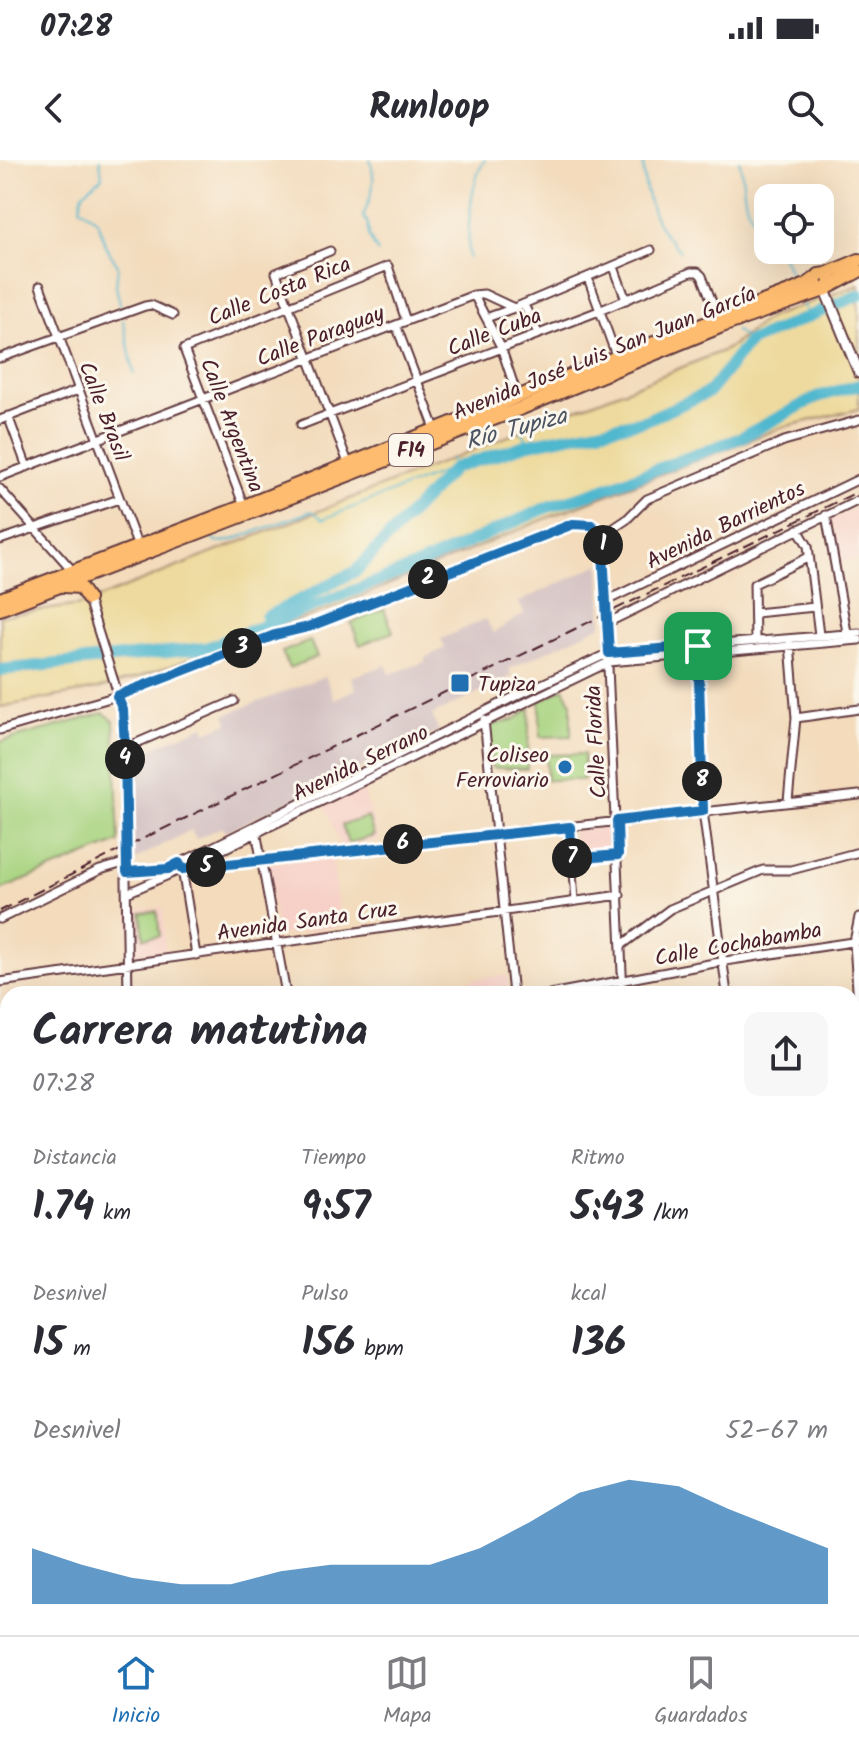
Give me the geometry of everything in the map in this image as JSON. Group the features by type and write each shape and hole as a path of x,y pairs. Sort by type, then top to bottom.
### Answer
{"highway":[{"name":"F14","path":"824,283 859,260"},
{"name":"F14","path":"824,283 859,271"},
{"name":"Avenida José Luis San Juan García","path":"0,609 520,403 806,285 824,283"},
{"name":"Avenida José Luis San Juan García","path":"0,599 138,547 246,511"},
{"path":"88,599 88,584 101,570"},
{"path":"57,587 80,587 88,599"}],"street":[{"path":"486,318 524,305 651,250"},
{"path":"330,251 276,273 350,469"},
{"name":"Calle Costa Rica","path":"184,349 388,266 406,321"},
{"path":"614,267 626,300"},
{"name":"Calle Cuba","path":"301,425 599,311 691,272 698,272 720,322"},
{"path":"588,278 619,362"},
{"path":"824,283 859,373"},
{"name":"Calle Brasil","path":"40,286 138,547"},
{"path":"514,308 484,294 474,295 501,347 520,403"},
{"name":"Calle Paraguay","path":"0,477 474,295"},
{"path":"0,358 145,306 151,305 173,315"},
{"path":"524,305 538,333"},
{"path":"396,325 437,435"},
{"name":"Calle Argentina","path":"184,349 246,511"},
{"path":"27,467 4,418 78,390"},
{"path":"0,730 117,696 275,635 308,627 573,524 592,525 602,536 626,520 647,499 784,441 859,420"},
{"name":"Avenida Barrientos","path":"606,601 859,479"},
{"path":"0,489 74,571"},
{"path":"0,540 119,499"},
{"name":"Avenida Barrientos","path":"607,623 859,500"},
{"path":"826,515 848,637"},
{"path":"798,529 808,546 807,558 819,635"},
{"name":"Calle Florida","path":"602,536 623,986"},
{"path":"755,640 754,584 807,558"},
{"path":"88,599 123,710 128,986"},
{"path":"755,613 815,607"},
{"path":"609,658 848,637 859,633"},
{"path":"698,649 755,640 790,642 819,635 859,640"},
{"path":"788,801 796,718 790,642"},
{"path":"698,649 703,811 727,986"},
{"name":"Avenida Serrano","path":"127,893 609,658"},
{"path":"125,748 234,701"},
{"path":"796,718 859,709"},
{"path":"484,718 512,986"},
{"path":"196,955 180,866 262,860 859,795"},
{"path":"570,827 575,901"},
{"path":"256,829 284,986"},
{"path":"622,945 670,909 763,870 791,870 859,852"},
{"path":"572,859 618,855"},
{"path":"0,919 100,870 127,862"},
{"name":"Avenida Serrano","path":"127,872 180,866"},
{"name":"Avenida Santa Cruz","path":"0,982 620,895"},
{"path":"858,986 859,917"},
{"name":"Calle Cochabamba","path":"599,986 725,961 857,942"}],"shaded area":[{"path":"859,506 859,560 840,562 831,519"},
{"path":"600,564 602,625 509,669 512,676 432,715 439,731 225,832 222,827 196,839 191,830 134,860 130,757 204,726 206,732 228,723 225,715 325,676 334,699 356,689 351,677 386,665 390,674 425,662 425,658 445,648 441,639 486,619 493,633 524,614 519,602"},
{"path":"362,787 379,840 340,845 325,805"},
{"path":"612,825 614,855 575,858 573,829"},
{"path":"332,857 340,926 278,936 265,863"},
{"path":"163,907 165,952 129,957 129,912"},
{"path":"507,975 508,986 470,986 469,980"}],"green space":[{"path":"384,609 393,632 360,645 351,623"},
{"path":"310,641 317,657 289,668 282,652"},
{"path":"564,688 571,702 571,736 540,737 540,701"},
{"path":"530,708 527,769 492,768 487,727 515,719"},
{"path":"104,713 114,721 119,842 0,890 0,742"},
{"name":"Coliseo Ferroviario","path":"584,754 584,780 547,780 546,755"},
{"path":"368,817 374,836 348,843 342,825"},
{"path":"157,911 160,936 144,938 141,913"}],"sand":[{"path":"859,285 859,409 783,427 552,516 338,606 136,678 97,689 0,707 0,616 81,605 727,349 770,317"}],"waterway":[{"path":"100,160 102,177 83,193 80,207 97,220 106,247 118,266 116,286 121,309"},
{"path":"370,160 372,188 363,216 368,223 369,237 378,252"},
{"path":"469,258 473,193 485,160"},
{"path":"643,160 645,185 652,210 657,222 680,251"},
{"path":"739,160 747,207 754,218"},
{"path":"786,264 791,275"},
{"name":"Río Tupiza","path":"266,617 356,571 454,468 529,444 644,421 709,392 749,342 859,295"},
{"path":"803,305 808,315"},
{"path":"123,320 134,374"},
{"path":"735,330 749,342"},
{"name":"Río Tupiza","path":"0,670 206,648 414,567 548,507 740,438 817,397 859,385"},
{"path":"522,431 529,444"},
{"path":"209,535 217,542 230,541 312,511 323,519 454,468 451,459"}],"railway":[{"path":"0,911 859,491"}],"place":[{"name":"Tupiza","path":"460,683"},
{"name":"Coliseo Ferroviario","path":"565,767"}],"route":[{"path":"573,524 592,525 602,536 609,653 698,646 703,811 617,821 618,855 572,859 570,827 182,869 179,863 168,869 127,872 123,710 117,696 139,686 275,635 308,627 573,524"}]}
